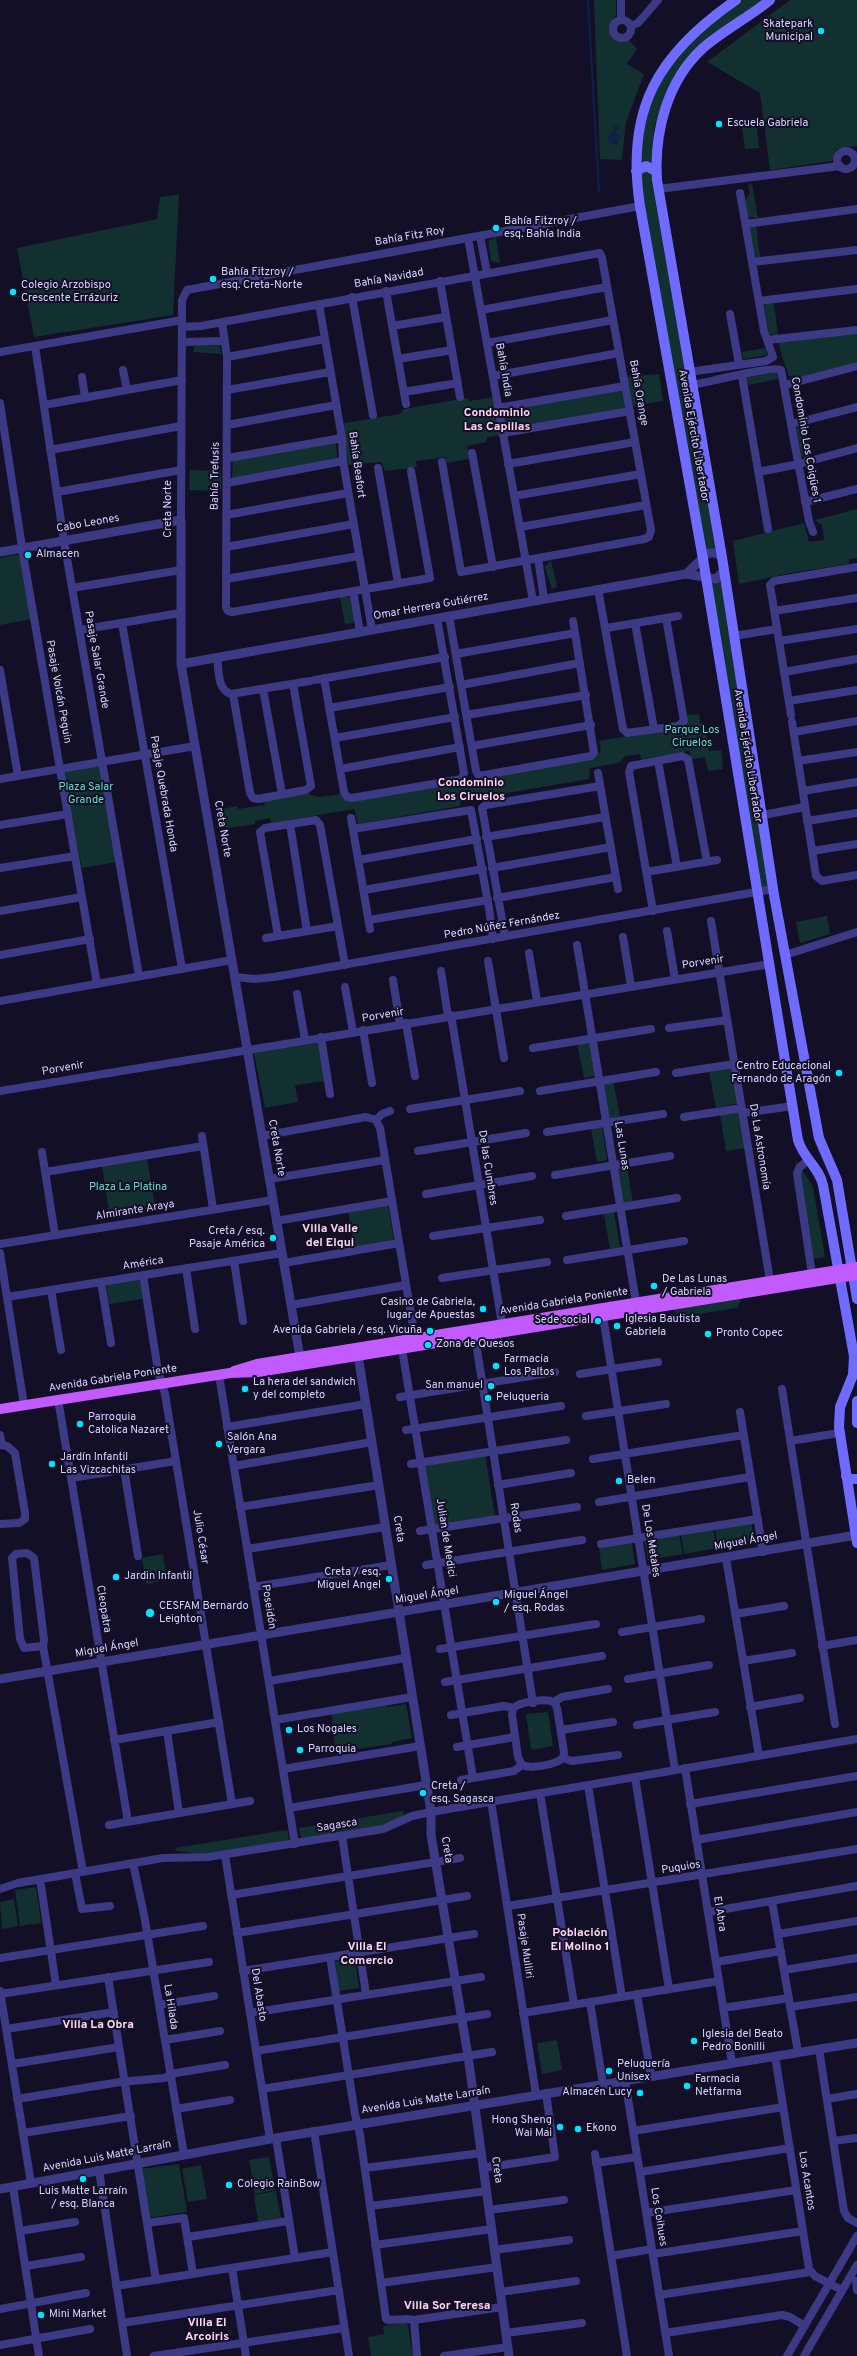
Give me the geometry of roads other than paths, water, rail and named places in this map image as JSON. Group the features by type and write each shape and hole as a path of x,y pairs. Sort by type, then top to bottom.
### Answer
{"main road":[{"name":"Avenida Ejército Libertador","path":"736,0 692,33 662,70 642,116 637,139 636,171 640,206 703,559 800,1145 808,1160 822,1180 854,1362 853,1375 840,1407 839,1433 857,1538"},
{"name":"Avenida Ejército Libertador","path":"770,0 703,49 682,74 671,93 662,117 657,144 656,170 689,372 722,557 773,889 800,1025 819,1138 837,1180 854,1271 857,1299"},
{"path":"636,171 646,166 656,170"},
{"path":"766,940 773,951 785,955"},
{"path":"781,1026 791,1021 800,1025"},
{"name":"Avenida Gabriela Poniente","path":"357,1352 402,1349 603,1316 854,1271"},
{"name":"Avenida Gabriela Poniente","path":"0,1409 219,1375 230,1373 248,1366 300,1361 357,1352 415,1338 636,1302 812,1274 839,1274"},
{"path":"857,1401 857,1424"},
{"path":"846,1476 850,1479 857,1479"}],"street":[{"path":"621,0 621,20 614,26 616,35 625,37 630,33 631,26 627,21 621,20"},
{"path":"631,26 638,23 658,0"},
{"path":"658,189 840,166"},
{"path":"689,372 771,359 774,353 767,340 740,193"},
{"name":"Bahía Fitz Roy","path":"185,292 192,288 640,206"},
{"path":"746,224 857,209"},
{"path":"480,236 486,272"},
{"name":"Bahía India","path":"468,238 533,601"},
{"path":"752,262 857,250"},
{"name":"Bahía Navidad","path":"0,352 182,323 222,322 486,272 600,253"},
{"name":"Bahía Orange","path":"538,558 644,539 649,536 651,530 600,253"},
{"path":"440,281 460,397"},
{"path":"481,310 607,287"},
{"path":"759,301 857,290"},
{"path":"386,291 406,404"},
{"name":"Creta Norte","path":"185,292 182,297 181,664 300,1361"},
{"path":"352,297 373,415"},
{"name":"Bahía Beafort","path":"319,304 342,438 343,461 348,493 372,630"},
{"path":"730,314 739,364"},
{"path":"392,326 446,317"},
{"path":"487,343 613,320"},
{"name":"Bahía Trefusis","path":"222,322 227,357 228,458 226,579 228,611 231,612 353,591"},
{"path":"767,340 857,330"},
{"path":"227,357 325,339"},
{"path":"182,342 225,341"},
{"name":"Pasaje Salar Grande","path":"35,346 64,541 139,976"},
{"path":"398,359 452,350"},
{"path":"493,376 619,353"},
{"path":"785,385 857,366"},
{"name":"Condominio Los Coigües 1","path":"692,385 778,368 782,372 813,532"},
{"path":"123,370 127,390"},
{"path":"227,390 330,372"},
{"path":"742,376 768,529"},
{"path":"82,378 85,398"},
{"path":"44,405 182,380"},
{"path":"404,392 458,383"},
{"path":"498,408 625,386"},
{"name":"Pasaje Volcán Peguin","path":"0,402 22,548 97,984"},
{"path":"227,425 336,405"},
{"path":"792,424 857,407"},
{"path":"503,433 630,411"},
{"path":"50,450 181,426"},
{"path":"228,458 342,438"},
{"path":"508,464 635,442"},
{"path":"758,472 799,464 857,448"},
{"path":"472,453 493,566"},
{"path":"227,483 343,461"},
{"path":"442,462 461,572 538,558 544,599"},
{"path":"378,468 398,584"},
{"path":"57,492 181,470"},
{"path":"360,632 353,591 430,578 411,471"},
{"path":"514,496 641,474"},
{"path":"806,502 857,489"},
{"path":"226,515 348,493"},
{"path":"520,527 646,505"},
{"name":"Cabo Leones","path":"0,552 181,520"},
{"path":"226,547 354,524"},
{"path":"686,574 712,552 722,557"},
{"path":"226,579 359,556"},
{"path":"857,567 772,582 770,587 816,876 820,880 857,875"},
{"path":"72,588 181,570"},
{"name":"Omar Herrera Gutiérrez","path":"181,664 686,574 716,579 724,571"},
{"path":"598,589 624,731 629,733 678,726 684,719 666,618"},
{"path":"774,611 857,598"},
{"path":"80,630 180,613"},
{"path":"449,616 476,774 481,776 592,756 595,752 573,621"},
{"path":"606,628 678,616"},
{"path":"324,678 344,794 352,798 462,779 464,773 460,747 437,618"},
{"name":"Pasaje Quebrada Honda","path":"122,623 182,969"},
{"path":"635,623 654,729"},
{"path":"734,636 777,629"},
{"path":"779,642 857,629"},
{"path":"456,654 575,633"},
{"path":"217,658 221,685 227,692 233,694 445,657"},
{"path":"784,672 857,659"},
{"path":"461,685 580,663"},
{"path":"0,670 18,776"},
{"path":"233,694 252,796 256,799 306,790 311,786 293,684"},
{"path":"329,708 450,687"},
{"path":"263,689 282,794"},
{"path":"788,701 857,690"},
{"path":"466,716 586,695"},
{"path":"335,738 455,717"},
{"path":"794,732 857,721"},
{"path":"472,746 591,725"},
{"path":"0,779 195,746"},
{"path":"340,769 460,747"},
{"path":"798,761 857,752"},
{"path":"653,911 629,771 633,765 684,756 689,760 707,862"},
{"path":"658,761 677,867"},
{"path":"598,773 618,889"},
{"path":"803,791 857,782"},
{"path":"505,936 486,837 482,812 484,806 600,786"},
{"path":"762,815 805,807"},
{"path":"353,829 469,809 473,814 478,839 493,939"},
{"path":"808,821 857,813"},
{"path":"0,825 68,814"},
{"path":"486,837 606,817"},
{"path":"351,818 370,929"},
{"path":"278,936 260,834 265,828 316,820 320,823 345,965"},
{"path":"290,824 307,931"},
{"path":"358,860 478,839"},
{"path":"812,851 857,844"},
{"path":"492,868 611,847"},
{"path":"0,868 75,856"},
{"path":"646,872 717,860"},
{"path":"364,890 483,869"},
{"path":"497,898 616,877"},
{"name":"Pedro Núñez Fernández","path":"235,977 265,978 345,965 773,889"},
{"path":"0,911 82,897"},
{"path":"369,920 488,900"},
{"name":"De La Astronomía","path":"711,921 770,1281"},
{"path":"266,938 338,926"},
{"path":"667,931 675,979"},
{"path":"785,955 857,932"},
{"path":"622,937 631,986"},
{"path":"0,955 90,939"},
{"name":"Las Lunas","path":"577,945 636,1302"},
{"path":"529,953 537,1001"},
{"path":"0,1001 232,960"},
{"path":"488,961 504,1058"},
{"name":"Porvenir","path":"0,1091 403,1023 770,964"},
{"name":"De las Cumbres","path":"441,971 465,1100 502,1324"},
{"path":"393,980 415,1076"},
{"path":"345,987 353,1032"},
{"path":"297,994 305,1040"},
{"path":"669,1028 727,1020"},
{"path":"533,1048 651,1029"},
{"path":"363,1030 372,1083"},
{"path":"321,1037 330,1094"},
{"path":"676,1073 734,1064"},
{"path":"540,1090 656,1072"},
{"path":"410,1109 520,1091"},
{"path":"684,1118 793,1106"},
{"path":"376,1120 382,1114 390,1112"},
{"path":"548,1132 663,1114"},
{"path":"262,1136 366,1118 376,1120 379,1125 415,1338"},
{"path":"418,1152 526,1133"},
{"path":"202,1136 213,1209"},
{"path":"45,1172 203,1146"},
{"path":"42,1152 55,1235"},
{"path":"555,1175 670,1156"},
{"path":"269,1179 385,1160"},
{"path":"808,1160 799,1168 797,1174 812,1274"},
{"path":"426,1194 532,1176"},
{"path":"566,1216 677,1198"},
{"name":"Almirante Araya","path":"0,1244 273,1200"},
{"path":"276,1221 392,1201"},
{"path":"433,1236 540,1220"},
{"path":"567,1260 684,1241"},
{"path":"284,1263 399,1243"},
{"path":"0,1253 24,1405"},
{"name":"América","path":"7,1297 282,1253"},
{"path":"234,1260 243,1321"},
{"path":"442,1278 547,1262"},
{"path":"186,1268 195,1329"},
{"name":"Julio César","path":"143,1275 176,1461 232,1804"},
{"path":"101,1282 111,1343"},
{"path":"291,1305 406,1285"},
{"path":"51,1290 61,1350"},
{"name":"De Los Metales","path":"603,1316 675,1770"},
{"name":"Rodas","path":"475,1337 533,1703"},
{"name":"Julian de Medici","path":"402,1349 473,1778"},
{"name":"Creta","path":"357,1352 431,1812 436,1862 468,2056 508,2352"},
{"path":"580,1374 658,1362"},
{"path":"400,1397 555,1372"},
{"name":"Poseidón","path":"219,1375 295,1844"},
{"path":"782,1388 835,1724"},
{"name":"Cleopatra","path":"58,1399 128,1822"},
{"path":"227,1427 366,1404"},
{"path":"586,1416 666,1404"},
{"path":"406,1430 561,1406"},
{"path":"740,1412 763,1552"},
{"path":"790,1441 839,1433"},
{"path":"0,1435 1,1445 8,1446 15,1453 25,1513 25,1519 19,1523 0,1524"},
{"path":"593,1459 743,1435"},
{"path":"411,1464 566,1440"},
{"path":"234,1466 372,1442"},
{"path":"71,1478 176,1461"},
{"path":"124,1469 138,1556"},
{"path":"498,1485 571,1474"},
{"path":"600,1502 750,1477"},
{"path":"240,1507 378,1485"},
{"path":"420,1532 577,1507"},
{"path":"601,1544 758,1519"},
{"path":"247,1549 385,1527"},
{"name":"Miguel Ángel","path":"0,1679 806,1544 857,1538"},
{"path":"426,1565 582,1540"},
{"path":"43,1646 24,1648 20,1638 12,1563 12,1558 16,1554 27,1553 34,1558 44,1636 43,1646 79,1873 81,1908 110,1906"},
{"path":"726,1558 758,1756"},
{"path":"253,1587 391,1565"},
{"path":"735,1614 784,1606"},
{"path":"622,1632 701,1620"},
{"path":"440,1648 596,1624"},
{"path":"822,1646 857,1640"},
{"path":"743,1661 792,1652"},
{"path":"445,1682 602,1656"},
{"path":"269,1681 406,1658"},
{"path":"628,1679 709,1665"},
{"path":"450,1715 504,1706 513,1708 518,1705 548,1701 554,1702 562,1697 608,1690"},
{"path":"275,1720 412,1697"},
{"path":"750,1708 800,1698"},
{"path":"513,1708 512,1715 519,1760 522,1765 530,1767 557,1762 563,1758 564,1752 561,1730 557,1708 554,1702"},
{"path":"637,1725 716,1712"},
{"path":"114,1740 219,1722"},
{"path":"561,1730 613,1722"},
{"path":"167,1731 179,1813"},
{"path":"457,1747 515,1738"},
{"name":"Sagasca","path":"0,1889 18,1883 133,1863 173,1857 201,1858 225,1855 389,1828 412,1816 431,1812 857,1739"},
{"path":"283,1769 420,1746"},
{"path":"563,1758 572,1761 618,1755"},
{"path":"461,1780 514,1771 522,1765"},
{"name":"El Abra","path":"685,1768 732,2063"},
{"path":"690,1804 857,1776"},
{"path":"635,1777 669,1989"},
{"path":"289,1808 426,1785"},
{"path":"588,1785 622,1997"},
{"path":"540,1793 574,2004"},
{"path":"109,1825 250,1801"},
{"name":"Pasaje Mulliri","path":"491,1801 536,2095"},
{"path":"696,1840 857,1812"},
{"path":"342,1836 366,1994"},
{"name":"Puquios","path":"508,1906 605,1892 857,1849"},
{"name":"Del Abasto","path":"225,1855 262,2089 273,2138 295,2258"},
{"path":"231,1895 460,1858"},
{"name":"La Hilada","path":"133,1863 147,1935 184,2155"},
{"path":"40,1879 56,1985"},
{"path":"708,1912 857,1886"},
{"path":"237,1933 467,1896"},
{"path":"772,1901 798,2052"},
{"path":"778,1934 857,1920"},
{"path":"0,1958 203,1926"},
{"path":"243,1971 474,1934"},
{"path":"716,1962 781,1951"},
{"path":"330,1957 387,2320 409,2318 414,2320 502,2307"},
{"path":"784,1970 857,1958"},
{"path":"31,2183 0,1993 209,1962"},
{"path":"108,1977 156,2280"},
{"path":"250,2013 481,1977"},
{"path":"523,2013 719,1981"},
{"path":"637,1994 651,2076"},
{"path":"159,2005 214,1996"},
{"path":"790,2007 857,1997"},
{"path":"723,2008 789,1998"},
{"path":"590,2002 603,2084"},
{"path":"6,2029 114,2012"},
{"path":"256,2051 487,2014"},
{"path":"165,2040 220,2031"},
{"name":"Avenida Luis Matte Larraín","path":"0,2189 314,2131 857,2043"},
{"path":"12,2064 119,2047"},
{"path":"819,2049 844,2214 857,2223"},
{"path":"262,2089 492,2052"},
{"name":"Los Acantos","path":"775,2056 810,2272"},
{"path":"17,2099 225,2066"},
{"name":"Los Coihues","path":"625,2080 669,2356"},
{"path":"484,2168 555,2157 546,2093"},
{"path":"827,2099 857,2094"},
{"path":"176,2110 230,2100"},
{"path":"633,2131 783,2107"},
{"path":"23,2133 130,2116"},
{"path":"314,2131 349,2356"},
{"path":"833,2141 857,2138"},
{"path":"640,2172 790,2148"},
{"path":"364,2168 481,2153"},
{"path":"595,2154 627,2356"},
{"path":"596,2163 637,2156"},
{"path":"99,2170 127,2356"},
{"path":"14,2186 39,2356"},
{"path":"646,2213 796,2190"},
{"path":"370,2206 486,2191"},
{"path":"489,2210 564,2200"},
{"path":"147,2223 184,2218 193,2274"},
{"path":"188,2237 288,2221"},
{"path":"20,2231 75,2222"},
{"path":"375,2245 492,2229"},
{"path":"611,2256 803,2232"},
{"path":"787,2356 857,2236"},
{"path":"494,2250 569,2240"},
{"path":"116,2286 333,2252"},
{"path":"26,2266 81,2257"},
{"path":"857,2265 854,2280 857,2290"},
{"path":"380,2283 497,2267"},
{"path":"232,2268 246,2356"},
{"path":"659,2295 810,2272 842,2290"},
{"path":"805,2356 842,2290 854,2280"},
{"path":"500,2292 576,2281"},
{"path":"122,2323 338,2290"},
{"path":"0,2309 86,2293"},
{"path":"665,2333 782,2316 790,2317 805,2326"},
{"path":"414,2320 417,2356"},
{"path":"506,2334 582,2323"},
{"path":"154,2356 344,2328"},
{"path":"0,2346 90,2330"},
{"path":"444,2356 508,2352"}],"water":[{"path":"616,125 619,127 616,132 620,136 620,140 617,144 612,144 608,141 608,136 614,131 613,127"}],"waterway":[{"path":"588,0 599,191"}],"place":[{"name":"Skatepark Municipal","path":"821,31"},
{"name":"Escuela Gabriela","path":"719,124"},
{"name":"Bahía Fitzroy / esq. Bahía India","path":"496,228"},
{"name":"Bahía Fitzroy / esq. Creta-Norte","path":"213,279"},
{"name":"Colegio Arzobispo Crescente Errázuriz","path":"13,292"},
{"name":"Almacen","path":"28,555"},
{"name":"Centro Educacional Fernando de Aragón","path":"839,1073"},
{"name":"Creta / esq. Pasaje América","path":"273,1238"},
{"name":"De Las Lunas / Gabriela","path":"654,1286"},
{"name":"Casino de Gabriela, lugar de Apuestas","path":"483,1309"},
{"name":"Sede social","path":"598,1321"},
{"name":"Iglesia Bautista Gabriela","path":"617,1326"},
{"name":"Avenida Gabriela / esq. Vicuña","path":"430,1331"},
{"name":"Pronto Copec","path":"708,1334"},
{"name":"Zona de Quesos","path":"428,1345"},
{"name":"Farmacia Los Paltos","path":"496,1366"},
{"name":"San manuel","path":"491,1386"},
{"name":"La hera del sandwich y del completo","path":"245,1389"},
{"name":"Peluqueria","path":"488,1398"},
{"name":"Parroquia Catolica Nazaret","path":"80,1424"},
{"name":"Salón Ana Vergara","path":"219,1444"},
{"name":"Jardín Infantil Las Vizcachitas","path":"52,1464"},
{"name":"Belen","path":"619,1481"},
{"name":"Jardin Infantil","path":"116,1577"},
{"name":"Creta / esq. Miguel Angel","path":"389,1579"},
{"name":"Miguel Ángel / esq. Rodas","path":"496,1602"},
{"name":"CESFAM Bernardo Leighton","path":"150,1613"},
{"name":"Los Nogales","path":"289,1730"},
{"name":"Parroquia","path":"300,1750"},
{"name":"Creta / esq. Sagasca","path":"423,1793"},
{"name":"Iglesia del Beato Pedro Bonilli","path":"694,2041"},
{"name":"Peluquería Unisex","path":"609,2071"},
{"name":"Farmacia Netfarma","path":"687,2086"},
{"name":"Almacén Lucy","path":"640,2093"},
{"name":"Hong Sheng Wai Mai","path":"560,2127"},
{"name":"Ekono","path":"578,2129"},
{"name":"Luis Matte Larraín / esq. Blanca","path":"83,2179"},
{"name":"Colegio RainBow","path":"229,2185"},
{"name":"Mini Market","path":"41,2315"}],"district":[{"name":"Condominio Las Capillas","path":"497,421"},
{"name":"Condominio Los Ciruelos","path":"471,791"},
{"name":"Villa Valle del Elqui","path":"330,1237"},
{"name":"Población El Molino 1","path":"580,1941"},
{"name":"Villa El Comercio","path":"367,1955"},
{"name":"Villa La Obra","path":"98,2026"},
{"name":"Villa Sor Teresa","path":"447,2307"},
{"name":"Villa El Arcoiris","path":"207,2331"}],"park label":[{"name":"Parque Los Ciruelos","path":"692,737"},
{"name":"Plaza Salar Grande","path":"86,794"},
{"name":"Plaza La Platina","path":"128,1188"}]}
